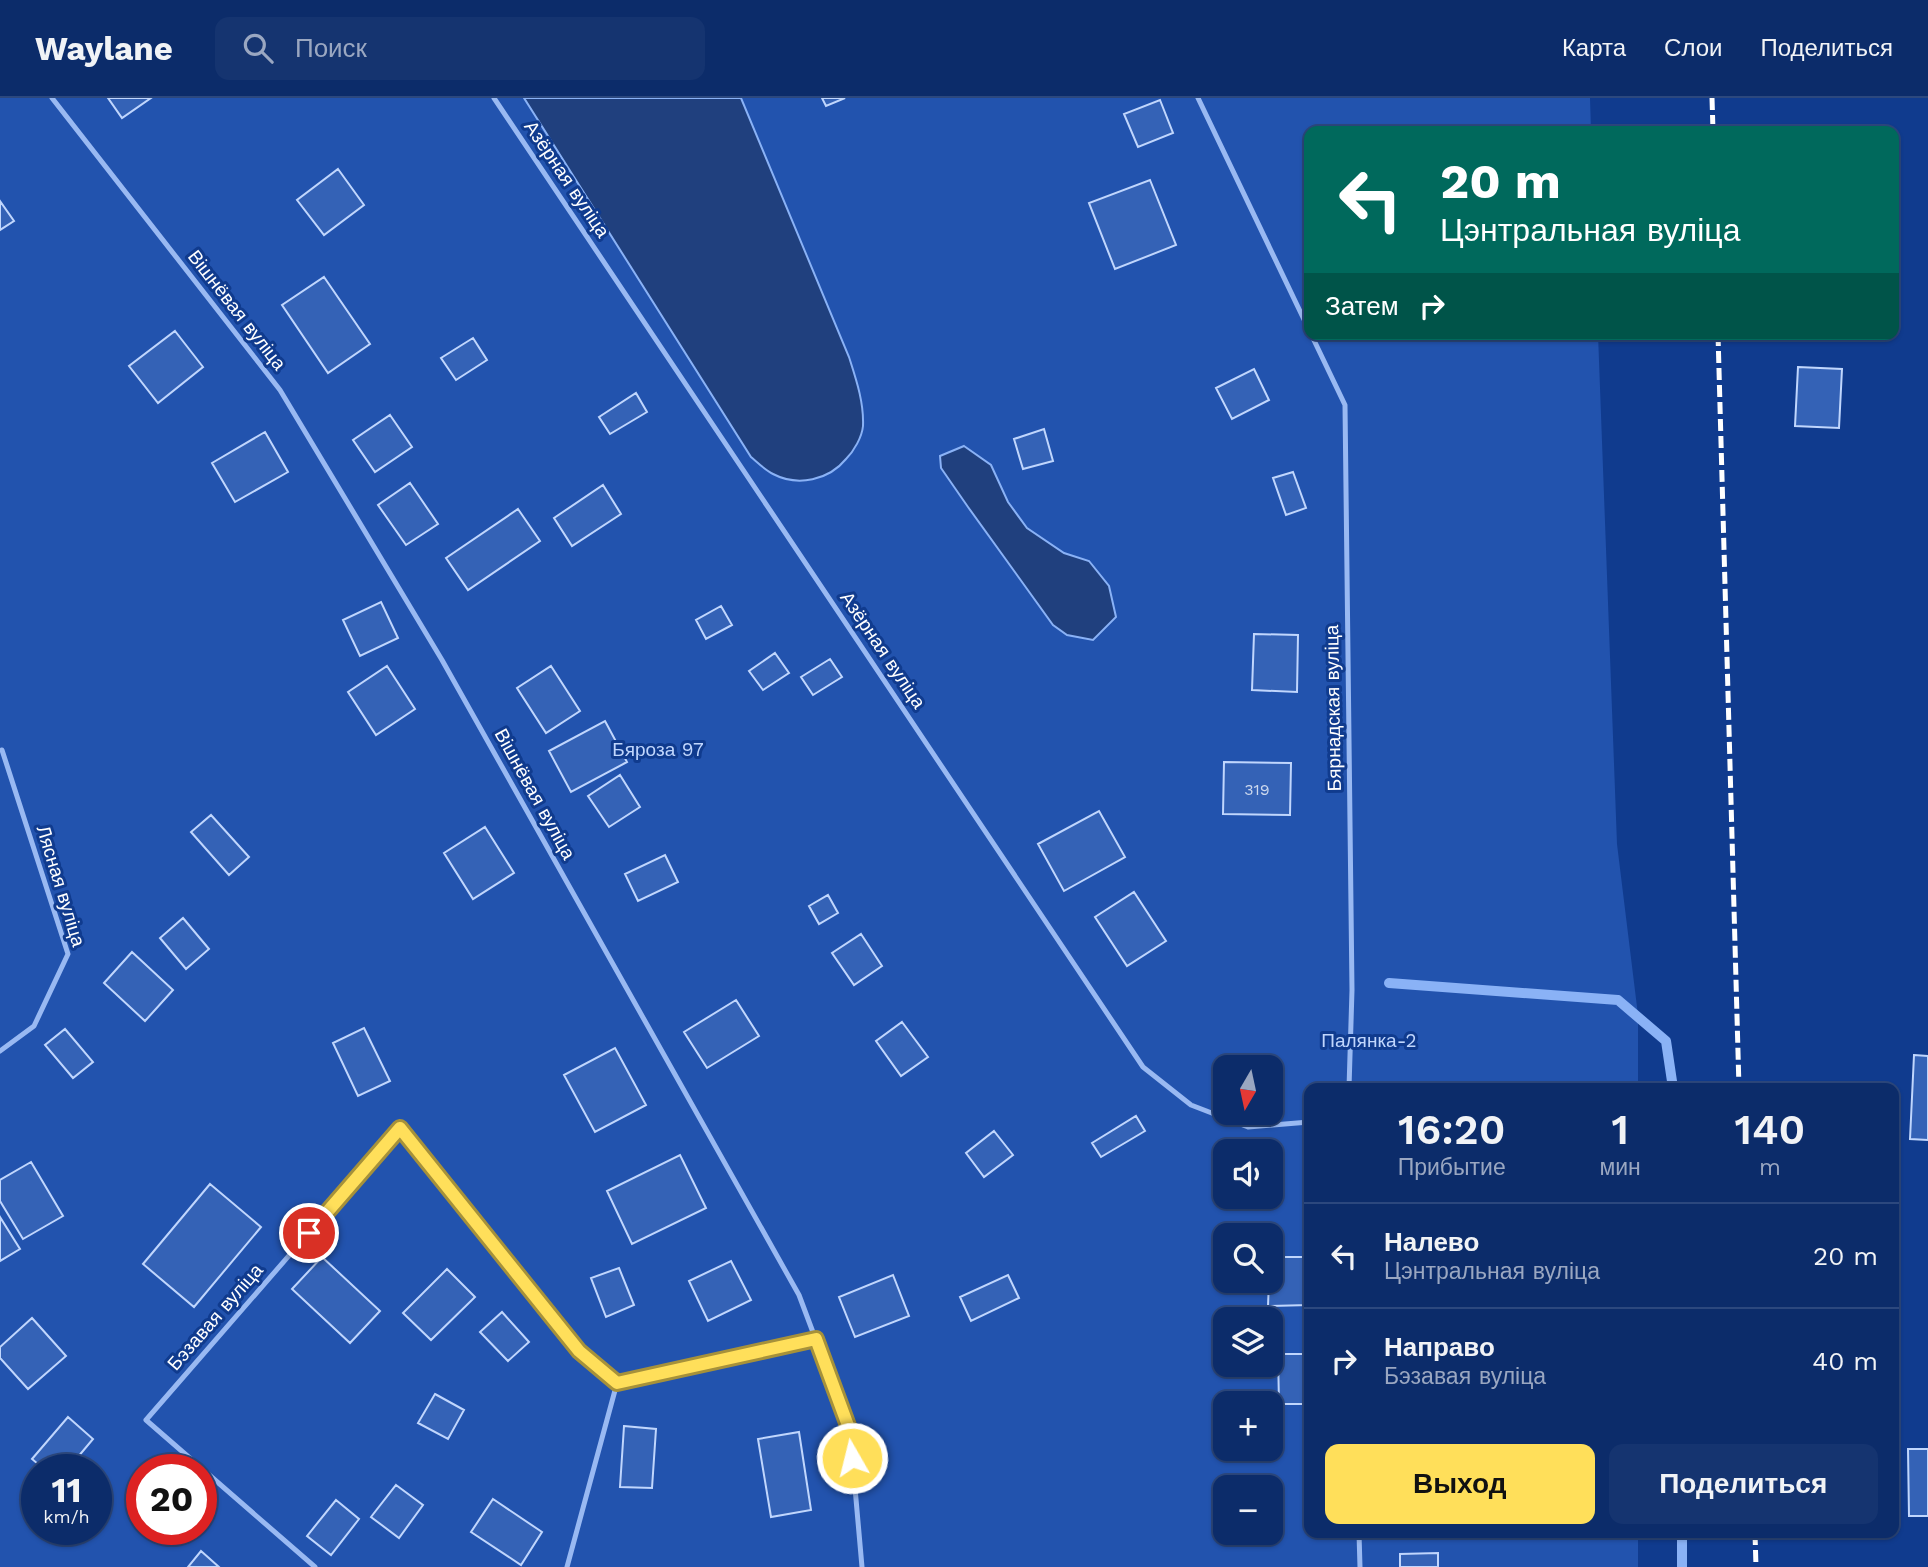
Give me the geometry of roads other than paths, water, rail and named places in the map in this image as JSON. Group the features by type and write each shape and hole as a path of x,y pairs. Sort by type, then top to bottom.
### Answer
{"lane":[{"name":"Вішнёвая вуліца","path":"52,98 280,390 449,671 799,1295 850,1431 862,1567"},
{"name":"Азёрная вуліца","path":"494,98 1143,1067 1191,1105 1248,1127 1304,1122"},
{"name":"Бярнадская вуліца","path":"1198,98 1304,319"},
{"name":"Бярнадская вуліца","path":"1314,340 1345,405 1352,977 1349,1083"},
{"name":"Лясная вуліца","path":"0,1051 34,1026 68,954 2,750"},
{"name":"Бэзавая вуліца","path":"315,1567 146,1420 400,1128 579,1351 617,1383"},
{"path":"567,1567 617,1383 816,1339"},
{"path":"1359,1538 1360,1567"}],"waterway":[{"path":"1389,983 1618,1000 1666,1041 1672,1083"},
{"path":"1682,1538 1682,1567"}],"railway":[{"path":"1712,98 1713,126"},
{"path":"1718,340 1739,1083"},
{"path":"1755,1538 1756,1567"}],"park label":[{"name":"Бяроза 97","path":"658,749"},
{"name":"Палянка-2","path":"1369,1040"}]}
